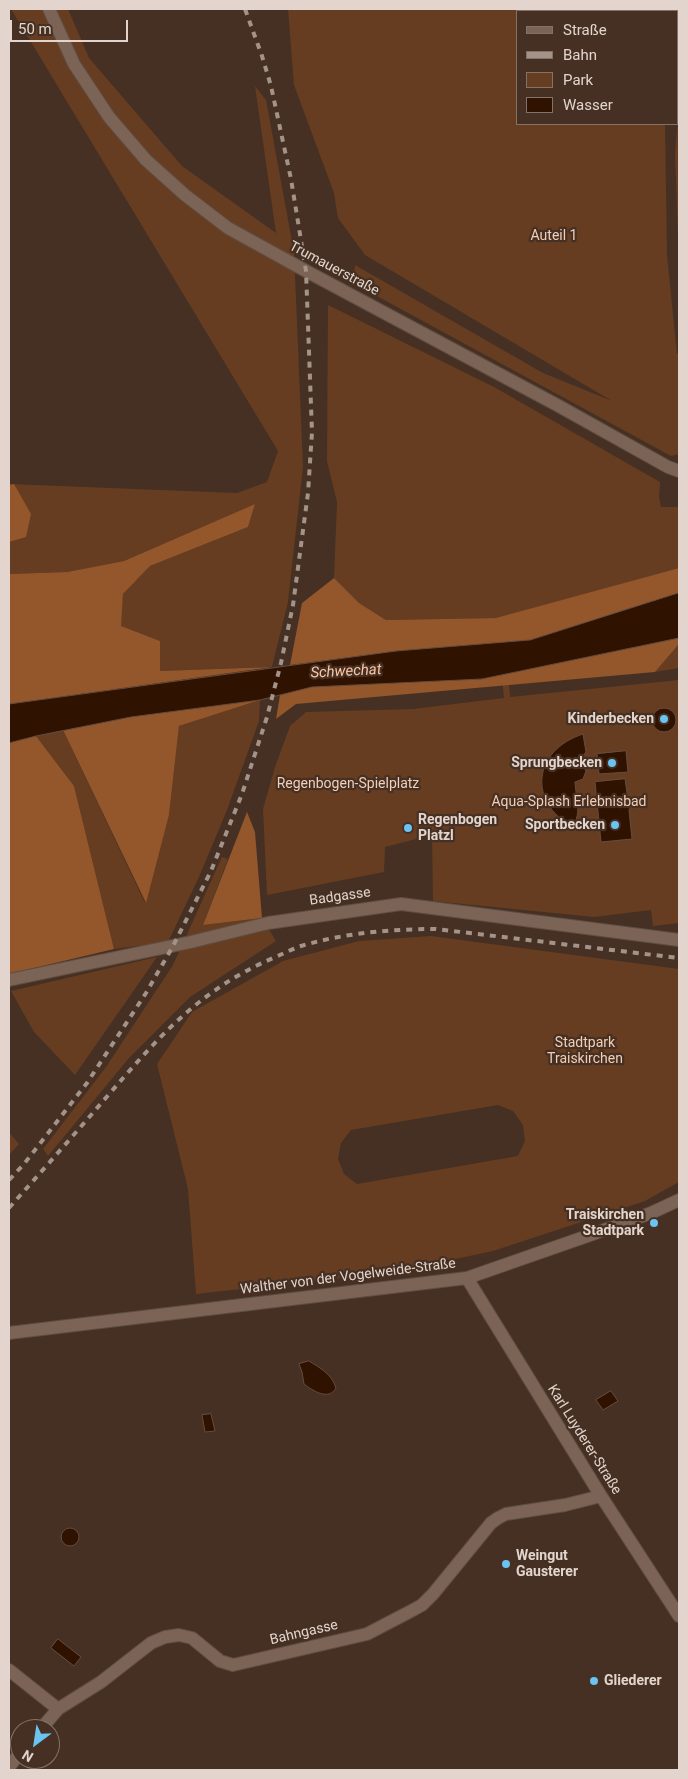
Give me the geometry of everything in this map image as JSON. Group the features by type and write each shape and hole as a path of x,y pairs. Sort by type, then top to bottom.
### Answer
{"street":[{"name":"Trumauerstraße","path":"49,9 74,64 109,117 146,160 185,195 228,228 668,467 679,471"},
{"name":"Badgasse","path":"9,980 191,942 268,923 401,904 679,940"},
{"name":"Walther von der Vogelweide-Straße","path":"9,1333 467,1278 651,1213 679,1200"},
{"name":"Karl Luyderer-Straße","path":"467,1278 601,1496 679,1616"},
{"name":"Bahngasse","path":"49,1719 58,1709 101,1682 151,1643 166,1637 179,1635 192,1638 220,1660 234,1665 367,1634 422,1605 498,1518 506,1514 565,1505 601,1496"},
{"path":"9,1670 58,1709"}],"green space":[{"path":"11,9 68,9 89,58 182,166 276,233 255,86 266,100 294,252 303,467 288,602 272,667 160,671 160,641 120,626 123,594 150,566 248,527 255,504 124,561 67,572 9,574 9,484 237,493 267,482 278,451"},
{"name":"Auteil 1","path":"288,9 664,9 516,10 516,125 665,125 667,255 677,354 679,353 679,454 671,456 353,283 355,265 543,373 612,401 365,255 338,218 334,193 294,85"},
{"path":"679,107 679,265 675,153"},
{"name":"Aqua-Splash Erlebnisbad","path":"328,305 494,387 660,482 659,496 661,507 679,507 679,568 504,617 510,697 679,680 679,923 653,926 651,910 594,917 433,901 432,835 385,847 384,872 267,895 263,809 275,767 290,726 306,712 413,709 504,698 496,618 386,620 359,603 334,578 337,502 327,461"},
{"path":"678,645 679,668 655,672"},
{"path":"260,700 259,721 227,810 199,877 168,942 114,949 74,786 36,736 63,730 145,903 169,815 179,726"},
{"path":"222,857 228,859 203,925 262,918 276,941 190,997 129,1058 48,1156 43,1149 106,1067 173,965"},
{"name":"Stadtpark Traiskirchen","path":"431,936 679,969 679,1182 645,1201 493,1251 394,1272 196,1294 188,1189 157,1064 192,1012 283,961 359,941","holes":["498,1105 513,1111 523,1125 525,1141 518,1156 357,1184 344,1174 338,1159 341,1143 351,1130"]},
{"path":"157,957 75,1075 34,1032 11,991"},
{"path":"9,1132 19,1144 9,1155"}],"shaded area":[{"path":"14,484 31,514 26,537 9,542 9,485"},
{"path":"255,504 248,527 150,566 123,594 121,626 160,641 160,671 272,667 9,704 9,574 67,572 124,561"},
{"path":"679,568 679,593 530,640 396,651 290,665 302,603 334,578 359,603 386,620 496,618"},
{"path":"679,638 679,644 655,672 296,704 276,719 280,695 310,687 482,679"},
{"path":"260,700 179,726 169,815 146,903 63,730 131,717"},
{"path":"36,736 74,786 114,949 9,974 9,743"},
{"path":"247,812 255,832 262,918 203,925"}],"water":[{"name":"Schwechat","path":"679,593 679,638 482,679 312,687 260,700 131,717 9,743 9,704 396,651 530,640"},
{"name":"Kinderbecken","path":"664,708 673,711 676,720 673,729 664,732 655,729 652,720 655,711"},
{"path":"583,734 586,752 579,761 583,763 586,771 583,779 575,782 578,810 573,827 558,816 548,804 543,791 542,777 546,764 554,752 566,742"},
{"name":"Sprungbecken","path":"626,751 628,772 599,774 597,754"},
{"name":"Sportbecken","path":"625,779 628,799 634,801 629,810 632,839 601,842 595,782"},
{"path":"309,1361 332,1379 336,1388 333,1392 321,1394 304,1384 299,1364"},
{"path":"611,1391 618,1401 603,1410 596,1400"},
{"path":"211,1414 215,1431 205,1432 202,1415"},
{"path":"70,1528 76,1531 79,1537 76,1543 70,1546 64,1543 61,1537 64,1531"},
{"path":"58,1639 81,1657 74,1666 51,1648"}],"railway":[{"path":"9,1180 24,1164 87,1083 146,993 173,946 211,871 242,794 267,717 293,605 308,493 312,432 306,271 291,179 271,86 245,9"},
{"path":"9,1208 142,1057 180,1018 200,1001 246,971 298,947 334,938 368,933 436,929 679,958"}],"place":[{"name":"Kinderbecken","path":"664,719"},
{"name":"Sprungbecken","path":"612,763"},
{"name":"Sportbecken","path":"615,825"},
{"name":"Regenbogen Platzl","path":"408,828"},
{"name":"Traiskirchen Stadtpark","path":"654,1223"},
{"name":"Weingut Gausterer","path":"506,1564"},
{"name":"Gliederer","path":"594,1681"}],"park label":[{"name":"Regenbogen-Spielplatz","path":"348,784"}]}
